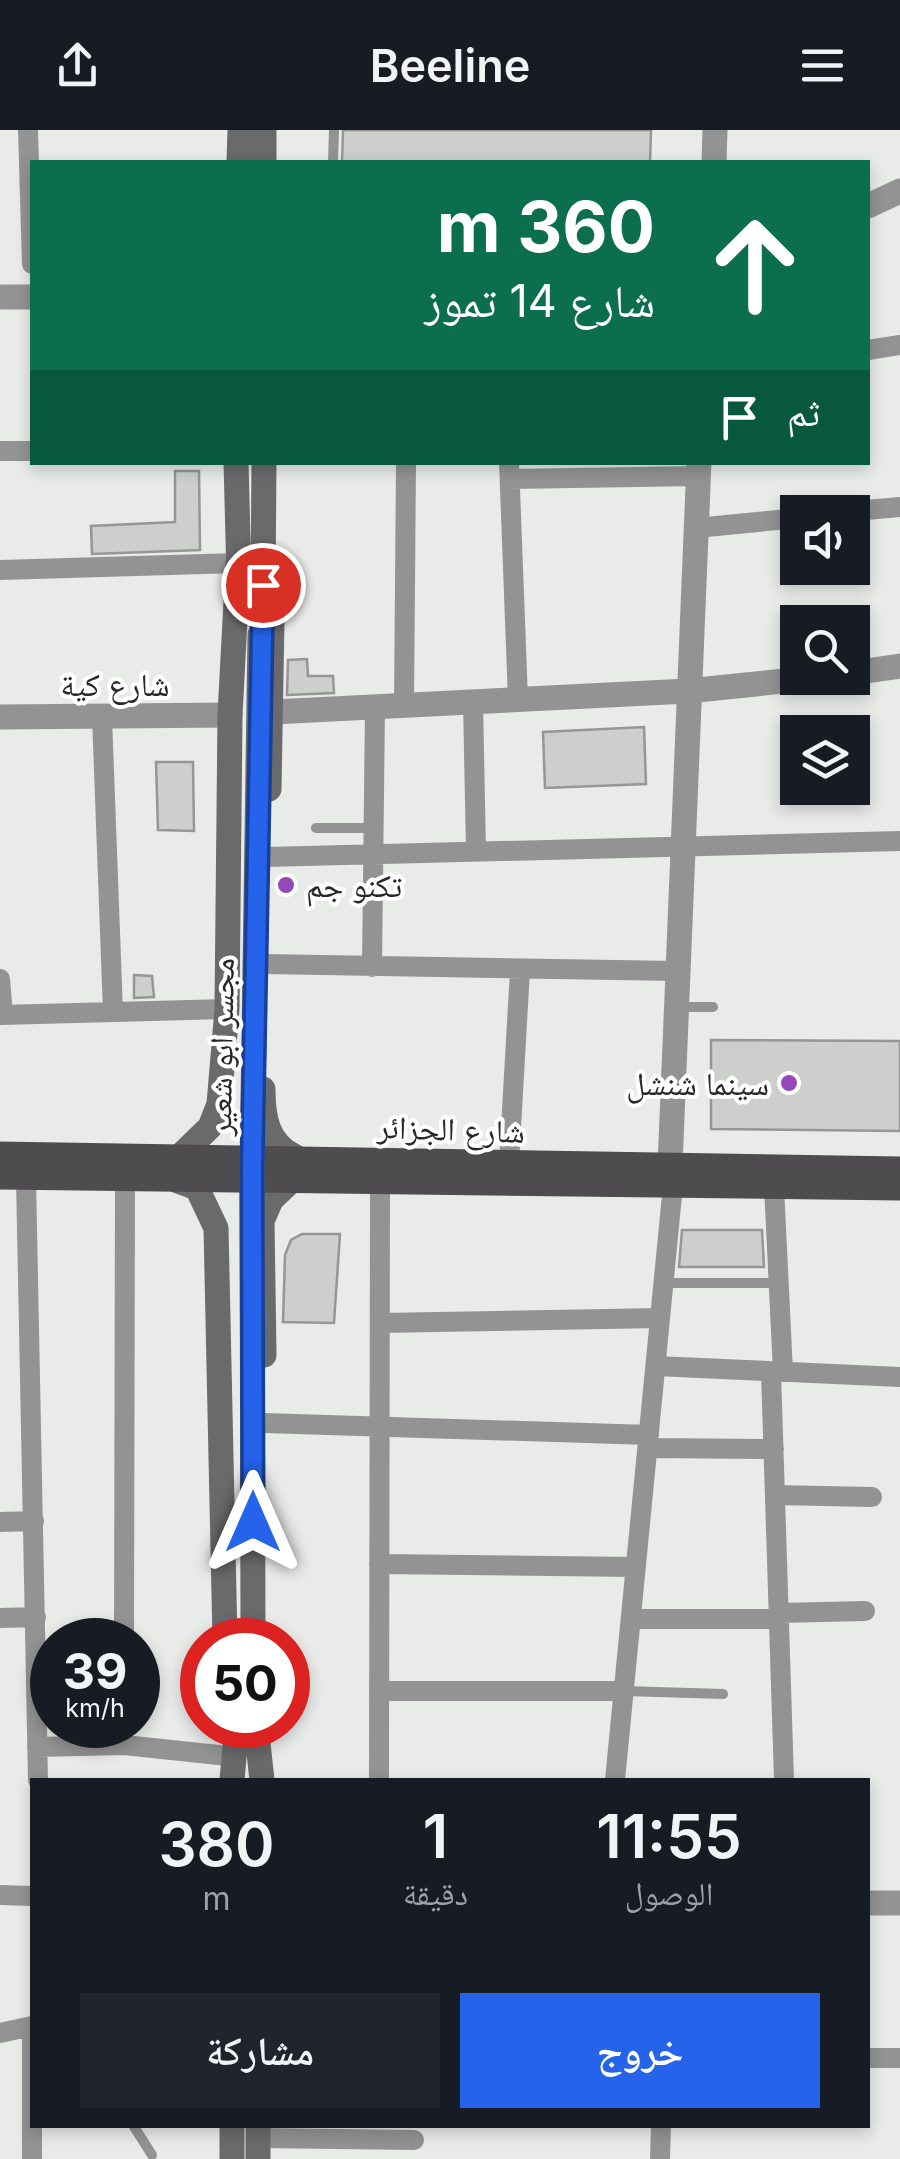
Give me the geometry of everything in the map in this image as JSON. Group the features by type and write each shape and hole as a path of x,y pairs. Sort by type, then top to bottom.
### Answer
{"main road":[{"path":"239,160 240,130"},
{"path":"264,130 264,160"},
{"path":"225,1618 216,1238 205,1198 178,1169 210,1127 219,1104 227,1009 230,716 238,564 236,465"},
{"path":"262,1618 261,1231 271,1200 293,1168 274,1140 263,1104 266,857 273,712 264,465"},
{"path":"238,564 252,636"},
{"path":"252,636 265,568"},
{"name":"مجسر ابو شعير","path":"240,1618 237,1169 252,636"},
{"name":"مجسر ابو شعير","path":"252,636 253,1618"},
{"path":"219,1104 222,1118 236,1129 254,1124 263,1104"},
{"name":"شارع الجزائر","path":"0,1154 178,1169 508,1163 774,1186 900,1188"},
{"name":"شارع الجزائر","path":"293,1168 380,1181 900,1169"},
{"name":"شارع الجزائر","path":"0,1177 125,1178 178,1169"},
{"path":"216,1238 224,1222 236,1214 250,1216 261,1231"},
{"path":"260,1748 262,1774"},
{"path":"232,2128 232,2159"}],"street":[{"path":"28,130 30,197"},
{"path":"714,160 715,130"},
{"path":"870,205 900,191"},
{"path":"0,297 30,297"},
{"path":"870,350 900,345"},
{"path":"0,451 30,451"},
{"path":"404,705 406,465"},
{"path":"518,700 510,471 699,469 671,1176 616,1778"},
{"path":"870,509 900,506"},
{"path":"696,528 780,520"},
{"path":"0,570 238,564"},
{"path":"870,670 900,666"},
{"path":"273,712 688,691 780,681"},
{"path":"473,702 476,851"},
{"path":"372,966 375,707"},
{"path":"102,716 113,1012"},
{"name":"شارع كية","path":"0,717 230,716"},
{"path":"266,857 900,840"},
{"path":"264,964 677,971"},
{"path":"508,1163 520,970"},
{"path":"0,979 2,1015 227,1009"},
{"path":"0,1618 36,1616 26,1178"},
{"path":"124,1618 125,1178"},
{"path":"379,1778 380,1181"},
{"path":"774,1186 779,1283 774,1449 784,1778"},
{"path":"380,1322 660,1318"},
{"path":"656,1366 900,1377"},
{"path":"264,1423 380,1424 774,1449"},
{"path":"775,1495 872,1497"},
{"path":"0,1522 34,1521"},
{"path":"379,1564 636,1567"},
{"path":"631,1618 865,1611"},
{"path":"379,1691 624,1691"},
{"path":"160,1747 231,1771"},
{"path":"37,1748 38,1778"},
{"path":"0,1895 30,1896"},
{"path":"870,1903 900,1903"},
{"path":"0,2033 30,2026"},
{"path":"870,2058 900,2058"},
{"path":"32,2128 32,2159"},
{"path":"660,2159 661,2128"},
{"path":"258,2140 414,2141"}],"lane":[{"path":"332,160 334,130"},
{"path":"316,828 375,828"},
{"path":"676,1006 713,1007"},
{"path":"664,1283 779,1283"},
{"path":"624,1691 723,1694"},
{"path":"135,2128 152,2156"}],"building":[{"path":"343,130 651,130 650,160 342,160"},
{"path":"175,471 199,471 200,550 92,554 91,526 175,522"},
{"path":"307,659 308,676 333,676 334,693 287,695 288,660"},
{"path":"644,727 646,784 545,788 543,732"},
{"path":"156,762 193,762 194,831 158,830"},
{"path":"134,975 152,976 154,997 134,998"},
{"path":"711,1040 900,1041 900,1131 711,1129"},
{"path":"682,1230 762,1230 764,1267 679,1267"},
{"path":"302,1234 340,1234 334,1323 283,1322 285,1255 291,1240"}],"place":[{"name":"تكنو جم","path":"286,885"},
{"name":"سينما شنشل","path":"789,1083"}],"route":[{"path":"253,1522 252,1169 263,585"}]}
